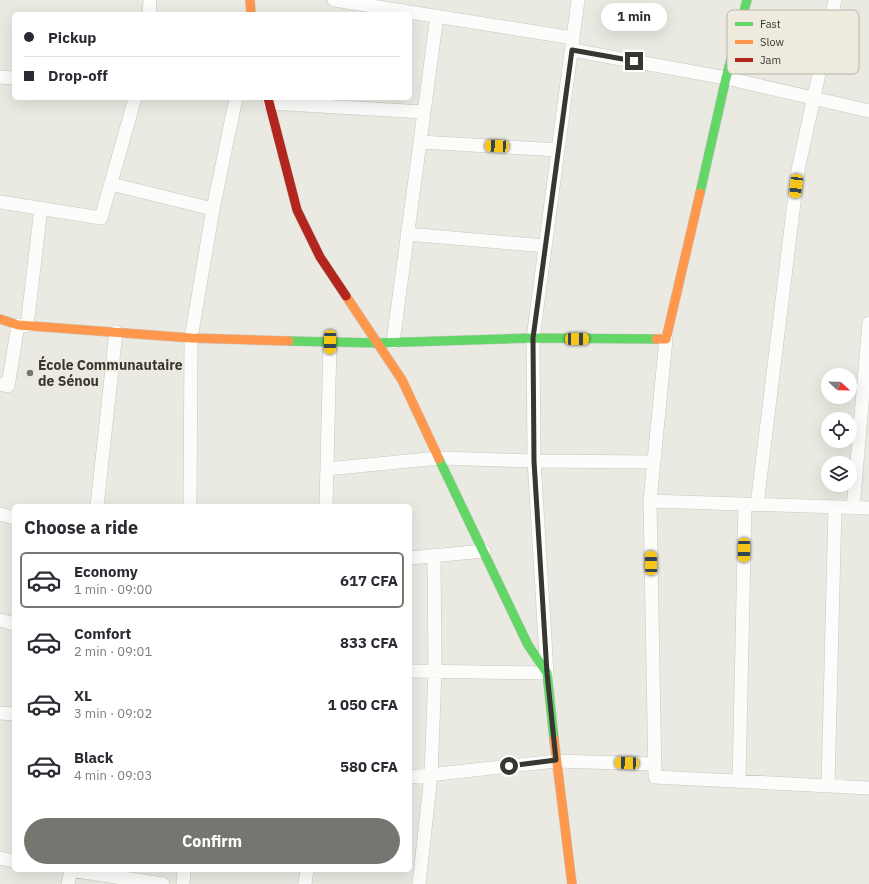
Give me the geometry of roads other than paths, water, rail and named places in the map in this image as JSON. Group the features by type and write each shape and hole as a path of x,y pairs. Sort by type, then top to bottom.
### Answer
{"street":[{"path":"149,12 150,0"},
{"path":"250,0 251,12"},
{"path":"334,0 411,12"},
{"path":"572,884 556,760 547,673 534,461 533,338 578,0"},
{"path":"745,10 748,0"},
{"path":"833,10 835,0"},
{"path":"412,12 572,44 869,111"},
{"path":"393,342 437,16"},
{"path":"727,74 666,340 650,502 656,777 869,788"},
{"path":"739,782 751,505 798,170 819,74"},
{"path":"0,77 12,78"},
{"path":"0,202 101,218 134,100"},
{"path":"190,504 191,338 213,210 236,100"},
{"path":"424,112 268,101 297,210 320,257 402,380 528,645 547,673"},
{"path":"420,142 558,150"},
{"path":"111,184 213,210"},
{"path":"0,384 8,386 23,325 41,208"},
{"path":"408,234 545,246"},
{"path":"0,319 23,325 191,338 378,343 533,338 666,340"},
{"path":"853,508 869,323"},
{"path":"97,504 116,332"},
{"path":"326,504 330,342"},
{"path":"327,469 439,458 534,461 654,462"},
{"path":"650,502 869,508"},
{"path":"828,786 835,507"},
{"path":"0,514 12,517"},
{"path":"412,558 484,551"},
{"path":"419,884 431,774 435,671 434,556"},
{"path":"0,620 12,623"},
{"path":"412,671 547,673"},
{"path":"0,713 12,714"},
{"path":"412,777 556,760 655,764"},
{"path":"0,858 12,861"},
{"path":"68,884 71,872"},
{"path":"84,872 163,884"},
{"path":"183,884 184,872"},
{"path":"305,884 307,872"}],"place":[{"name":"École Communautaire de Sénou","path":"30,373"}]}
